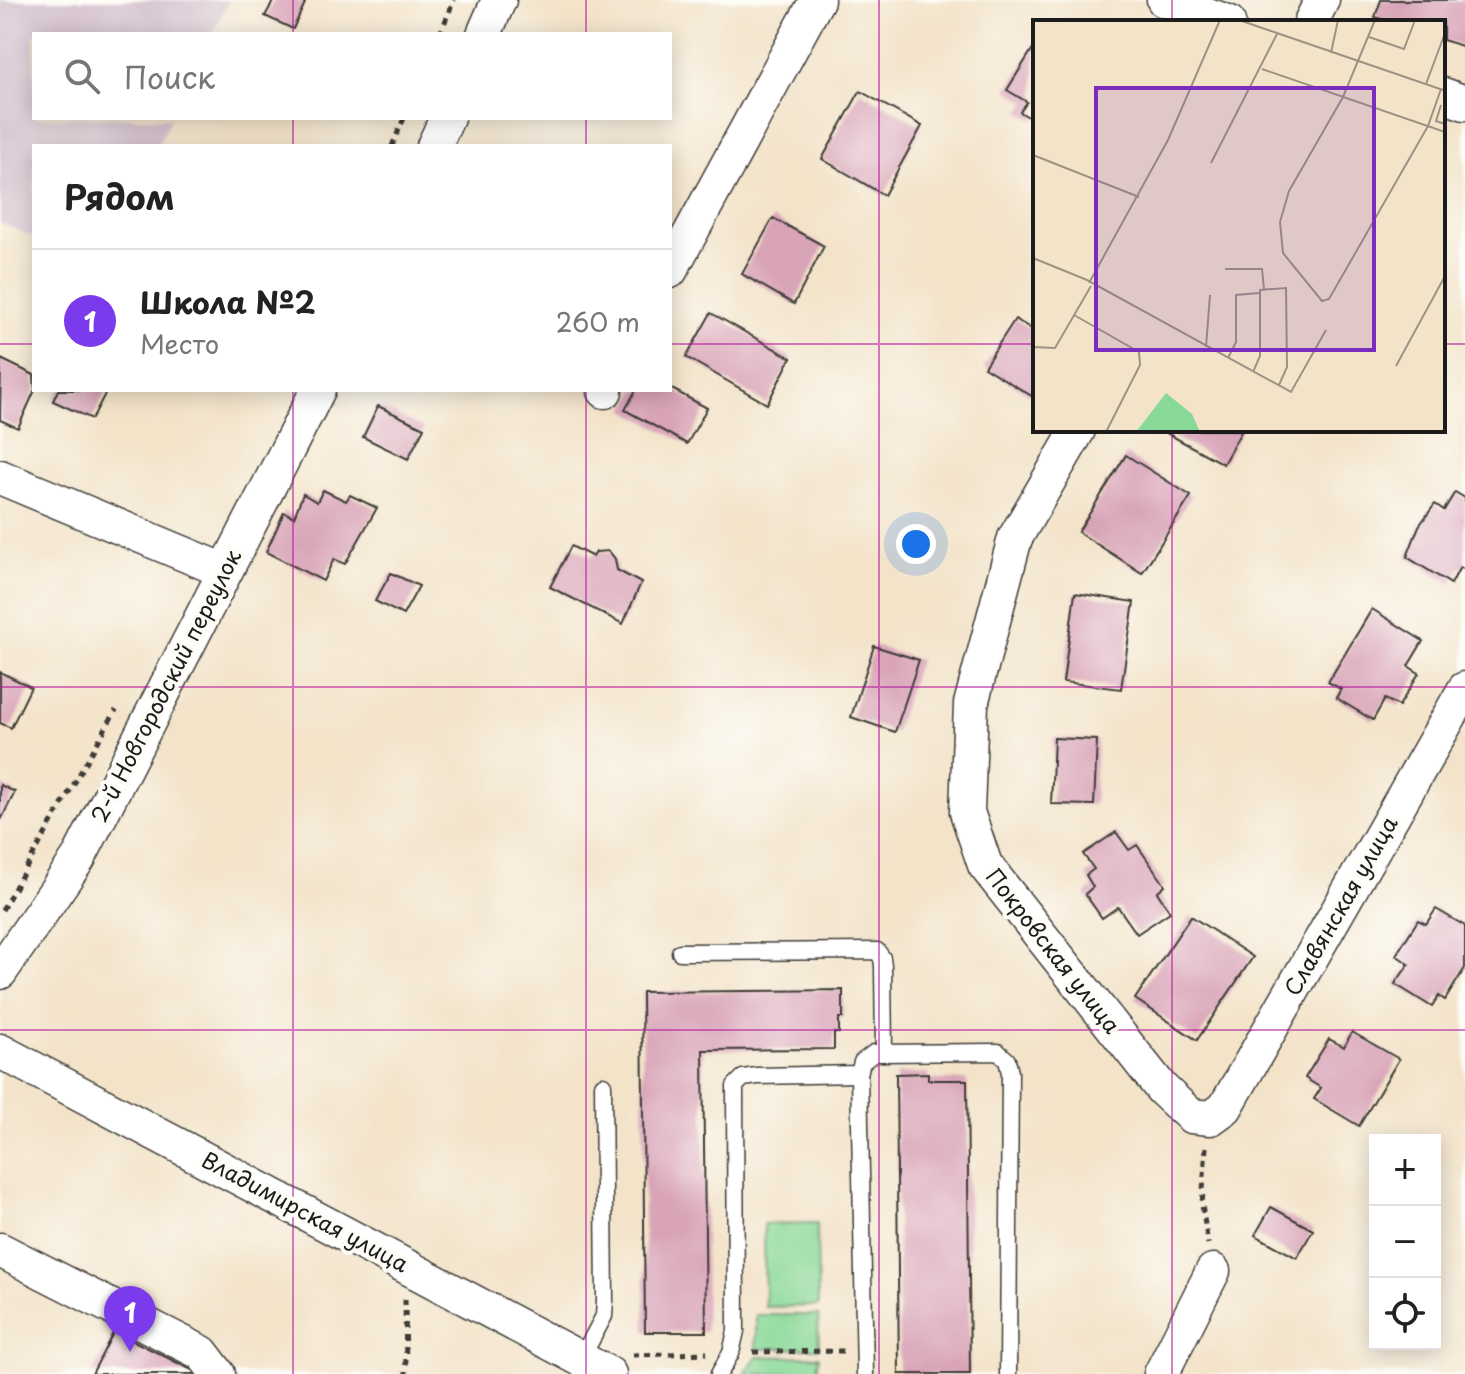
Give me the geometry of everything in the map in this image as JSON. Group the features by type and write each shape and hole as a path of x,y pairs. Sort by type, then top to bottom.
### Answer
{"street":[{"path":"485,32 499,0"},
{"path":"672,267 817,0"},
{"path":"1164,0 1222,20"},
{"path":"1312,20 1322,0"},
{"path":"1445,96 1465,103"},
{"path":"435,144 446,120"},
{"name":"2-й Новгородский переулок","path":"0,972 78,859 317,392"},
{"name":"Покровская улица","path":"1077,432 1015,538 971,704 967,812 985,865 1162,1089 1191,1116 1211,1118"},
{"path":"0,477 225,571"},
{"name":"Славянская улица","path":"1211,1118 1225,1108 1465,689"},
{"name":"Владимирская улица","path":"0,1051 595,1367"},
{"path":"0,1250 202,1353 218,1374"},
{"path":"1161,1374 1213,1271"}],"lane":[{"path":"680,952 877,951 883,966 884,1053"},
{"path":"865,1374 859,1074 862,1062 874,1053 998,1052 1007,1060 1010,1073 1008,1374"},
{"path":"719,1374 731,1353 736,1331 735,1086 743,1078 757,1076 859,1074"},
{"path":"595,1367 605,1300 603,1085"}],"path":[{"path":"441,32 454,0"},
{"path":"393,144 403,120"},
{"path":"1211,1118 1204,1159 1202,1205 1213,1271"},
{"path":"405,1266 406,1374"}],"shaded area":[{"path":"0,0 229,0 213,32 32,32 32,120 170,120 158,144 32,144 32,236 0,223"}],"green space":[{"path":"817,1223 818,1306 765,1307 764,1224"},
{"path":"756,1315 818,1315 819,1348 756,1349"},
{"path":"819,1356 817,1374 745,1374 756,1357"}],"building":[{"path":"274,0 305,3 293,29 265,16"},
{"path":"1381,0 1465,0 1465,47 1445,41 1445,20 1385,20 1375,17"},
{"path":"1033,48 1033,120 1020,112 1027,102 1007,90"},
{"path":"860,91 922,126 884,195 822,159"},
{"path":"773,218 824,246 794,304 742,274"},
{"path":"711,313 791,358 767,404 686,357"},
{"path":"1015,319 1033,330 1033,397 984,367"},
{"path":"1,359 32,374 34,392 18,428 0,420"},
{"path":"672,389 707,408 687,444 625,410 635,392 672,392"},
{"path":"57,392 106,392 92,419 53,401"},
{"path":"378,406 424,428 408,459 363,437"},
{"path":"1165,432 1241,432 1223,464"},
{"path":"1126,455 1191,496 1142,573 1078,532"},
{"path":"323,490 346,501 350,495 377,508 345,564 334,559 323,581 266,552 284,512 294,517 303,494 317,502"},
{"path":"1455,492 1465,498 1465,570 1460,567 1451,584 1407,557 1419,526 1435,504 1444,510"},
{"path":"571,546 593,557 596,552 609,551 615,559 617,570 641,583 623,624 550,587"},
{"path":"391,573 419,586 403,615 375,601"},
{"path":"1075,593 1134,602 1121,689 1063,682"},
{"path":"1372,609 1423,641 1408,666 1419,673 1399,706 1385,699 1373,720 1336,698 1341,689 1328,682"},
{"path":"874,646 919,660 895,732 851,717"},
{"path":"0,672 31,687 11,728 0,723"},
{"path":"1054,738 1097,740 1094,805 1051,804"},
{"path":"0,785 15,792 0,822"},
{"path":"1116,832 1129,850 1137,845 1165,885 1157,892 1170,912 1137,934 1118,907 1102,918 1085,894 1093,887 1086,875 1094,869 1083,854"},
{"path":"1436,909 1465,926 1465,968 1445,1000 1439,996 1432,1007 1395,984 1409,964 1396,955 1418,920 1426,924"},
{"path":"1191,916 1253,957 1197,1040 1135,999"},
{"path":"843,990 843,1018 839,1018 839,1033 834,1033 834,1049 703,1050 706,1332 645,1332 642,992"},
{"path":"1352,1032 1399,1059 1359,1126 1314,1099 1321,1088 1305,1078 1329,1039 1344,1047"},
{"path":"928,1073 928,1080 967,1080 970,1374 899,1374 896,1074"},
{"path":"1271,1207 1313,1230 1297,1258 1255,1235"},
{"path":"114,1331 200,1374 92,1374"}],"place":[{"name":"Школа №2","path":"130,1352"}]}
